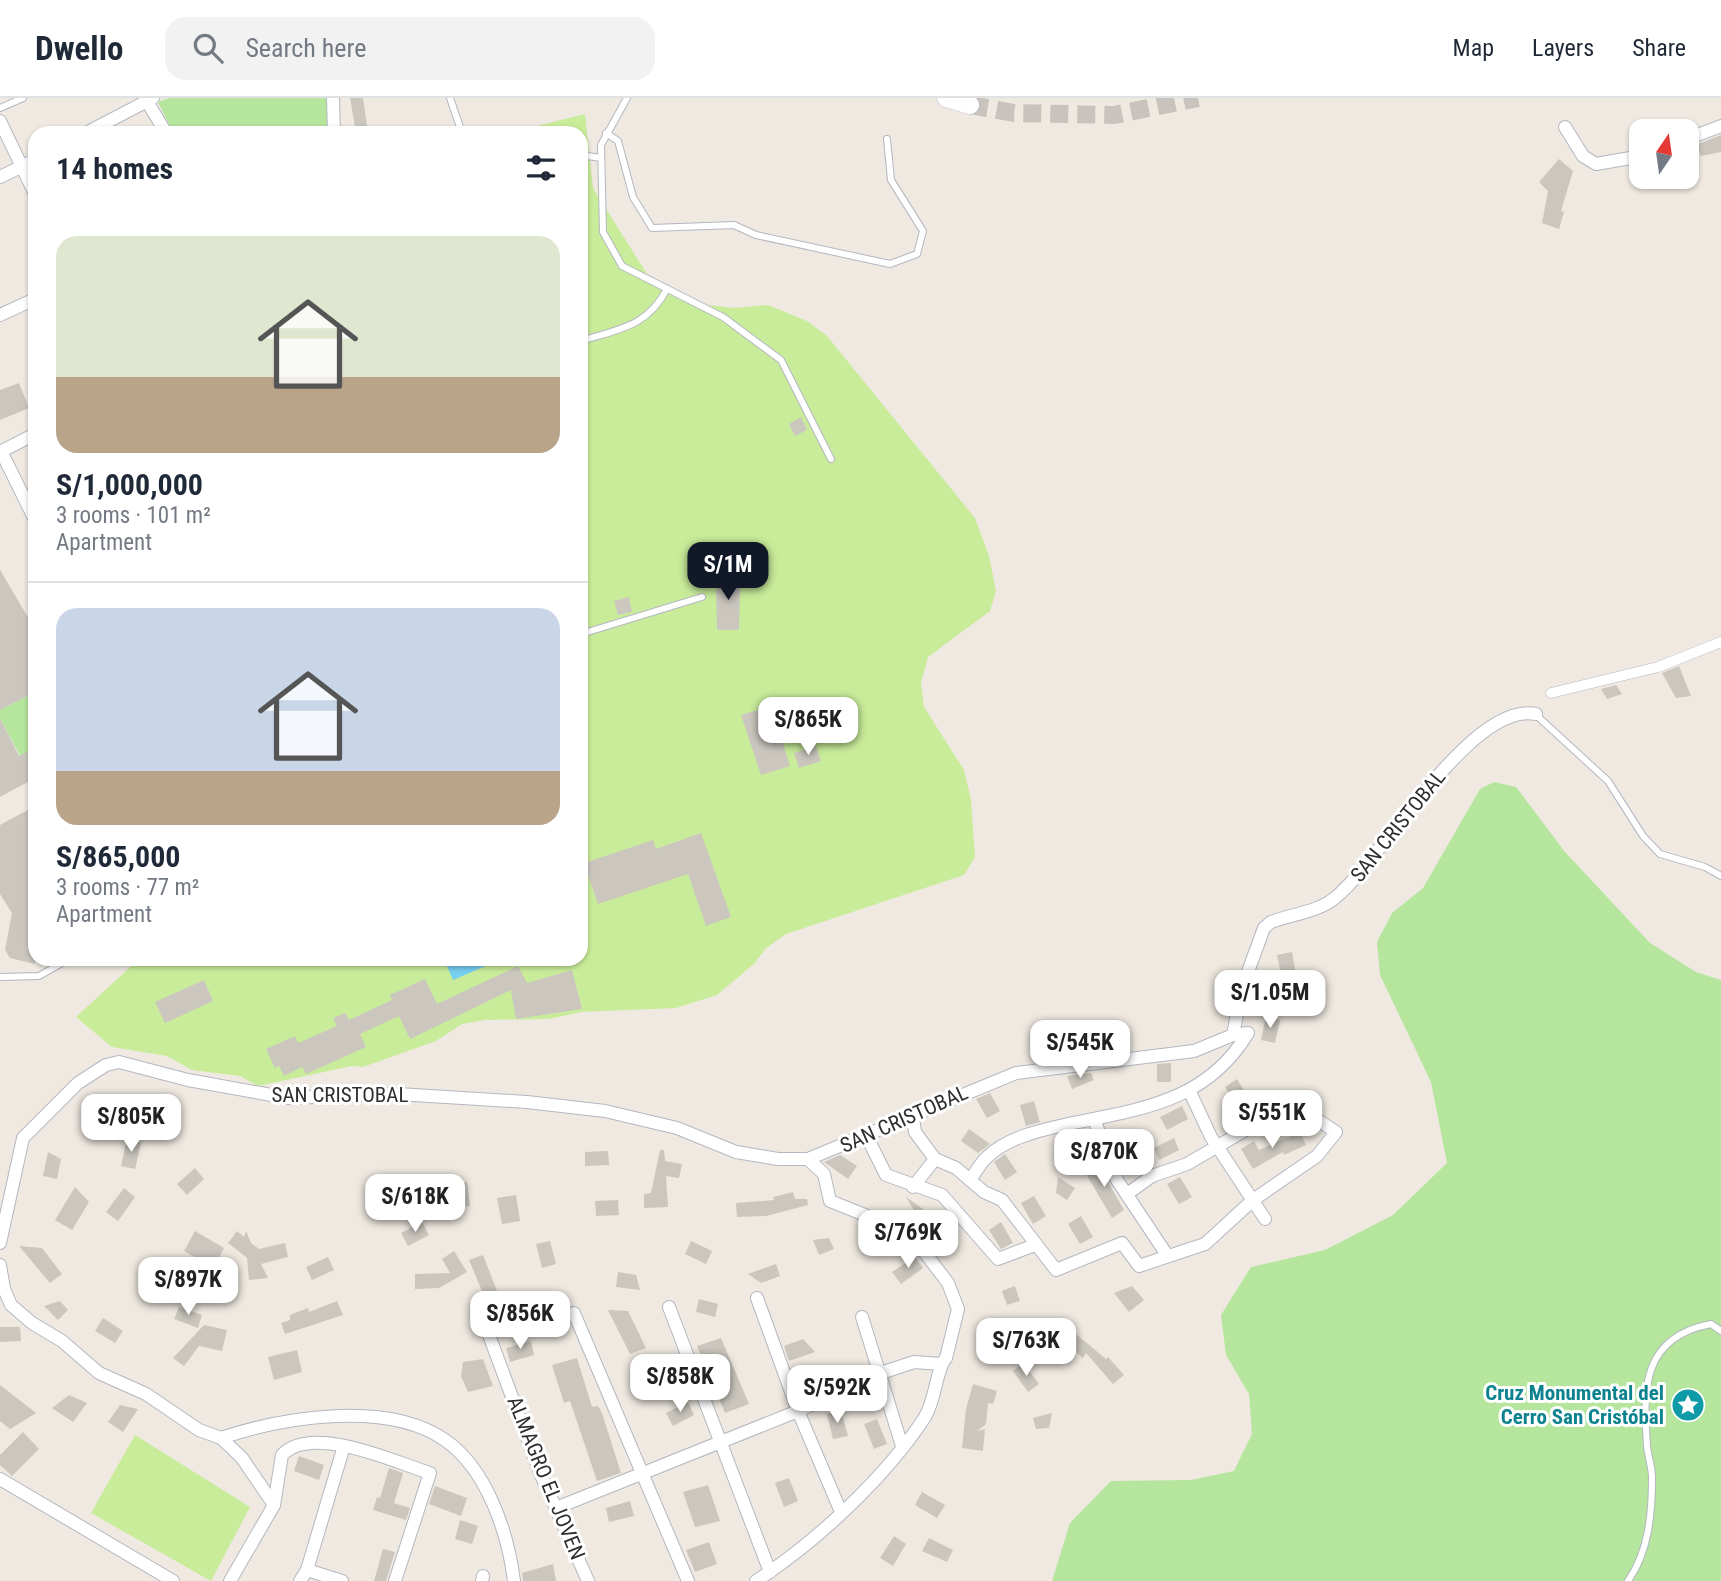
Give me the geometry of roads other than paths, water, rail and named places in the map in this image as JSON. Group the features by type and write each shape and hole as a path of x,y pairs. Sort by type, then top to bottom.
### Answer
{"main road":[{"path":"946,98 970,105"}],"street":[{"path":"332,98 334,126"},
{"path":"99,126 149,99 162,126"},
{"path":"0,121 28,180"},
{"path":"1699,134 1721,126"},
{"path":"1565,127 1583,156 1595,164 1629,158"},
{"path":"0,177 28,164"},
{"path":"0,315 28,302"},
{"path":"28,437 0,451 28,506"},
{"path":"1551,693 1658,667 1720,644"},
{"name":"SAN CRISTOBAL","path":"0,1243 23,1138 78,1083 106,1065 120,1062 188,1080 288,1098 398,1094 527,1102 605,1111 677,1128 736,1152 778,1159 808,1159 1017,1073 1194,1051 1233,1035 1242,988 1264,928 1271,922 1334,900 1364,871 1433,778 1499,720 1521,711 1535,714"},
{"path":"970,1180 986,1157 1028,1133 1094,1119 1190,1092 1208,1080 1238,1049 1248,1032 1233,1035"},
{"path":"1190,1092 1217,1146 1265,1219"},
{"path":"913,1118 915,1132 934,1159 956,1168 984,1192 1002,1199 1056,1270 1122,1242 1139,1266 1205,1244 1253,1200 1317,1156 1336,1132 1292,1103 1187,1164 1153,1176 1127,1194"},
{"path":"1094,1119 1104,1150 1127,1194 1167,1255"},
{"path":"866,1135 887,1175 913,1187 929,1188 942,1195 998,1259 1035,1245"},
{"name":"SAN CRISTOBAL","path":"756,1581 821,1532 901,1446 934,1401 941,1364 946,1358 958,1309 948,1283 910,1233 830,1201 824,1174 808,1159"},
{"path":"913,1187 934,1159"},
{"path":"0,1265 4,1289 11,1305 32,1323 62,1341 99,1373 146,1394 198,1430 221,1438 242,1458 274,1506"},
{"path":"757,1298 798,1411 841,1512"},
{"path":"669,1307 770,1572"},
{"path":"573,1314 644,1473 688,1581"},
{"path":"862,1317 901,1446"},
{"name":"ALMAGRO EL JOVEN","path":"489,1335 556,1508 589,1581"},
{"path":"556,1508 798,1411 881,1373 914,1362 941,1364"},
{"path":"221,1438 251,1428 326,1416 369,1417 431,1431 459,1452 483,1488 502,1530 514,1581"},
{"path":"230,1581 274,1506 280,1463 289,1447 314,1441 344,1446 430,1473 395,1581"},
{"path":"342,1581 304,1576 344,1446"},
{"path":"0,1479 173,1581"}],"lane":[{"path":"0,108 23,98"},
{"path":"450,98 460,126"},
{"path":"627,98 601,145 603,232 622,267 723,317 781,360 831,460"},
{"path":"606,133 618,141 633,197 652,228 734,225 756,234 890,264 917,254 923,231 891,180 887,139"},
{"path":"588,156 601,158"},
{"path":"588,339 639,322 657,308 667,289"},
{"path":"588,632 702,597"},
{"name":"SAN CRISTOBAL","path":"1535,714 1608,781 1643,836 1660,854 1705,867 1721,876"},
{"path":"0,977 39,976 57,966"},
{"path":"1629,1581 1647,1545 1652,1475 1646,1405 1647,1379 1656,1356 1665,1345 1692,1328 1711,1324 1721,1331"}],"water":[{"path":"447,966 486,966 453,980"}],"tunnel":[{"path":"970,105 1014,113 1114,115 1198,98"}],"place":[{"name":"Cruz Monumental del Cerro San Cristóbal","path":"1688,1405"}]}
